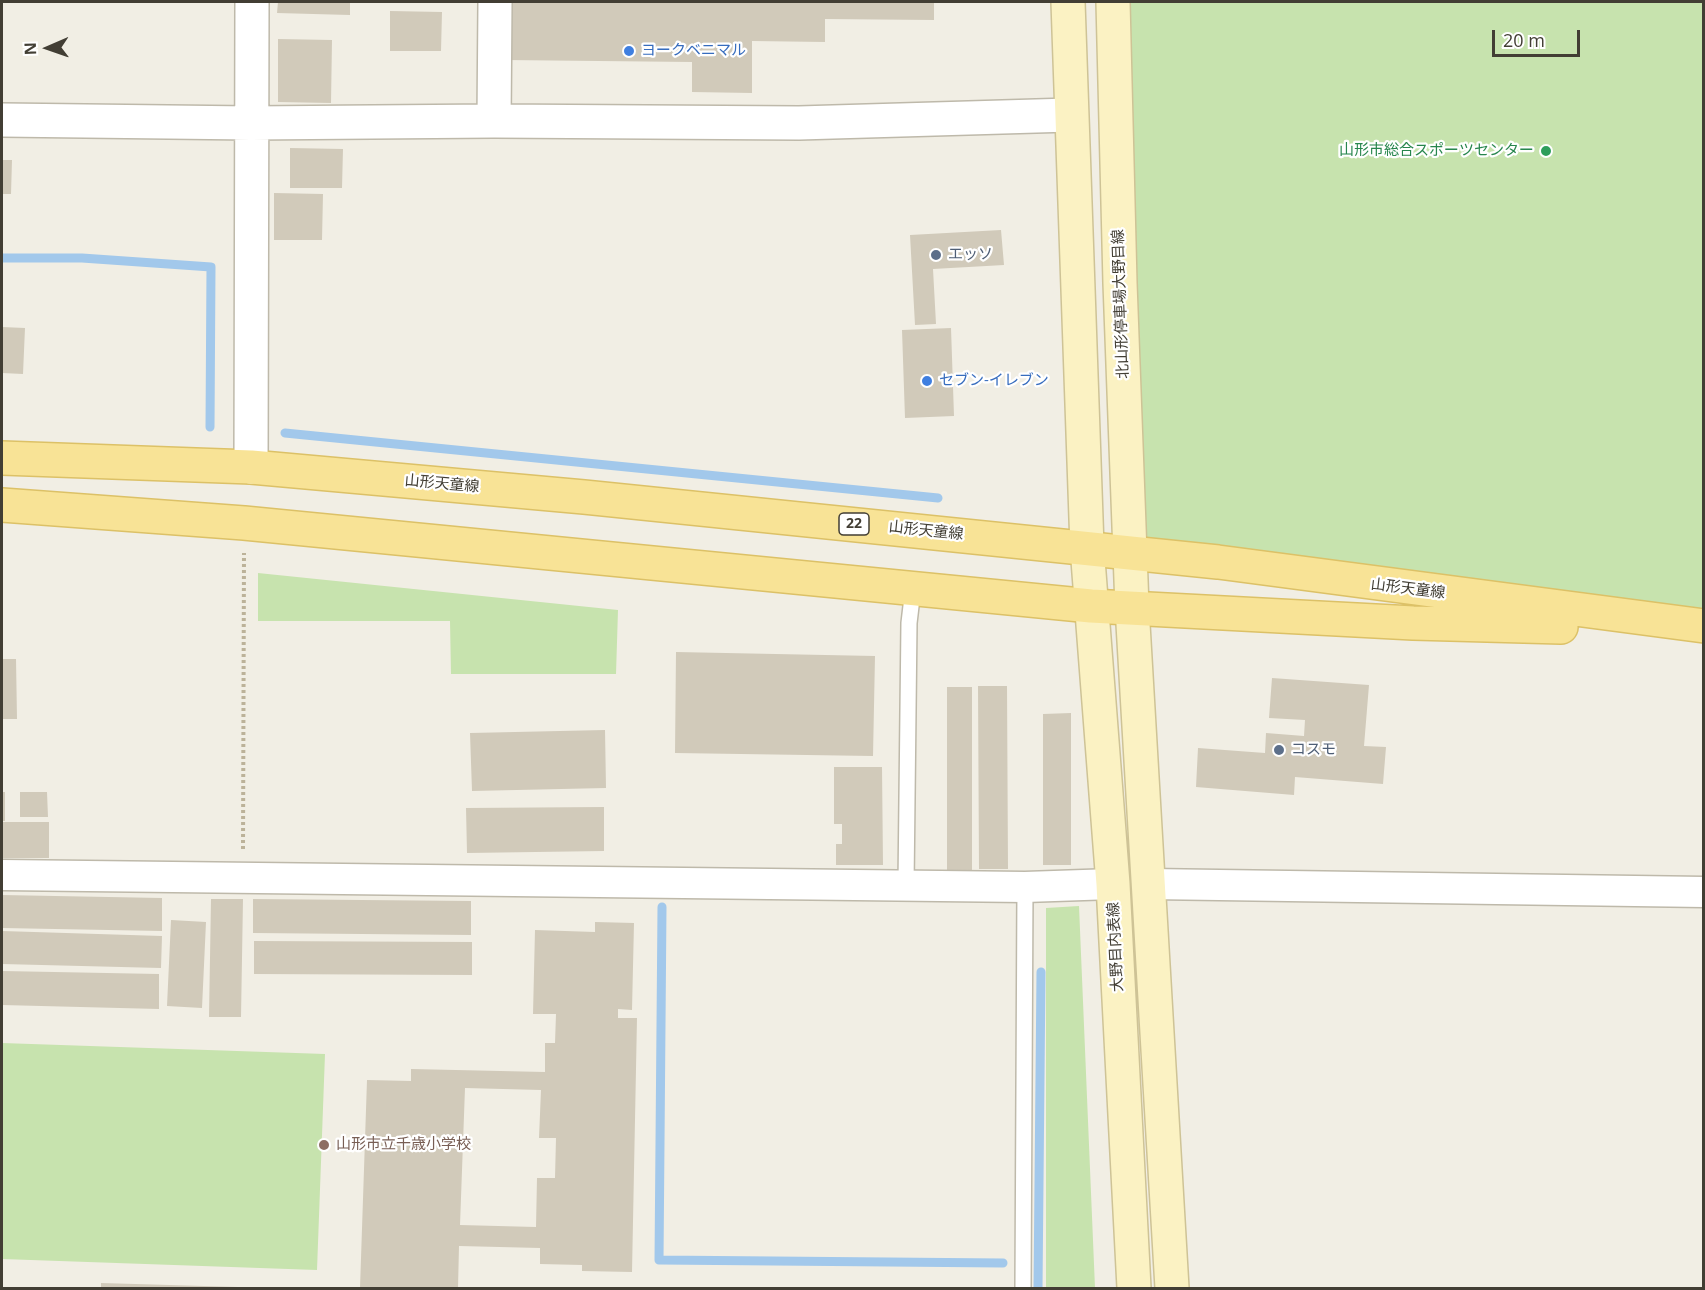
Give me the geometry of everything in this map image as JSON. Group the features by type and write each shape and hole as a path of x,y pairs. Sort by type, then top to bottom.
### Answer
{"main road":[{"path":"1068,2 1070,115 1091,606"},
{"name":"北山形停車場大野目線","path":"1113,2 1120,283 1132,553 1132,607"},
{"name":"山形天童線","path":"2,458 251,467 584,496 1218,562 1704,628"},
{"name":"山形天童線","path":"2,505 244,523 1091,606 1413,623 1704,628"},
{"name":"大野目内表線","path":"1091,606 1113,884 1134,1288"},
{"path":"1132,607 1172,1288"}],"street":[{"path":"251,467 252,2"},
{"path":"494,121 495,2"},
{"path":"2,120 251,123 494,121 799,123 1070,115"},
{"path":"2,875 1025,887 1113,884"},
{"path":"1150,884 1704,892"}],"lane":[{"path":"906,885 909,622 913,589"},
{"path":"1023,1288 1025,887"}],"path":[{"path":"243,877 244,523"}],"green space":[{"name":"山形市総合スポーツセンター","path":"1113,2 1703,2 1703,626 1132,553"},
{"path":"258,573 618,610 616,674 451,674 450,621 258,621"},
{"path":"1079,906 1095,1288 1046,1288 1046,908"},
{"path":"2,1043 325,1054 317,1270 2,1259"}],"building":[{"path":"278,2 350,2 350,15 277,13"},
{"name":"ヨークベニマル","path":"506,2 934,2 934,20 825,19 825,42 752,41 752,93 692,92 692,62 505,60"},
{"path":"390,11 442,12 441,51 390,51"},
{"path":"278,39 332,40 331,103 278,102"},
{"path":"290,148 343,149 342,188 290,188"},
{"path":"2,160 12,160 11,194 2,194"},
{"path":"274,193 323,194 322,240 274,240"},
{"path":"1001,230 1004,265 933,269 936,324 915,325 910,235"},
{"path":"2,327 25,328 23,374 2,373"},
{"path":"951,328 954,416 905,418 902,330"},
{"path":"676,652 875,656 873,756 675,753"},
{"path":"2,659 16,659 17,719 2,719"},
{"path":"1272,678 1369,685 1364,746 1386,747 1383,784 1295,777 1294,795 1196,787 1198,748 1265,753 1266,733 1304,736 1305,720 1269,718"},
{"path":"978,686 1007,686 1008,869 979,869"},
{"path":"947,687 972,687 972,870 947,870"},
{"path":"1071,713 1071,865 1043,865 1043,714"},
{"path":"605,730 606,788 472,791 470,733"},
{"path":"834,767 882,767 883,865 836,865 836,844 842,844 842,824 834,824"},
{"path":"2,792 5,792 5,821 2,821"},
{"path":"20,792 47,792 48,817 20,817"},
{"path":"604,807 604,851 467,853 466,808"},
{"path":"2,822 49,822 49,858 2,858"},
{"path":"2,895 162,898 162,931 2,928"},
{"path":"211,899 243,899 241,1017 209,1017"},
{"path":"253,899 471,901 471,935 253,933"},
{"path":"171,920 206,922 202,1008 167,1006"},
{"path":"595,922 634,923 632,1010 618,1009 618,1018 637,1018 632,1272 582,1271 582,1265 540,1264 540,1248 459,1246 458,1288 360,1288 367,1080 411,1081 411,1069 545,1072 545,1043 555,1043 556,1014 533,1014 535,930 595,932","holes":["465,1088 541,1090 539,1138 556,1138 555,1178 537,1178 536,1227 460,1225"]},
{"path":"2,931 162,936 161,968 2,964"},
{"path":"254,941 472,942 472,975 254,974"},
{"path":"2,971 159,974 159,1009 2,1005"},
{"path":"101,1283 238,1287 238,1288 101,1288"}],"waterway":[{"path":"2,258 82,258 211,267 210,427"},
{"path":"285,433 938,498"},
{"path":"662,907 659,1260 1003,1263"},
{"path":"1038,1288 1041,972"}],"place":[{"name":"ヨークベニマル","path":"629,51"},
{"name":"山形市総合スポーツセンター","path":"1546,151"},
{"name":"エッソ","path":"936,255"},
{"name":"セブン-イレブン","path":"927,381"},
{"name":"コスモ","path":"1279,750"},
{"name":"山形市立千歳小学校","path":"324,1145"}]}
